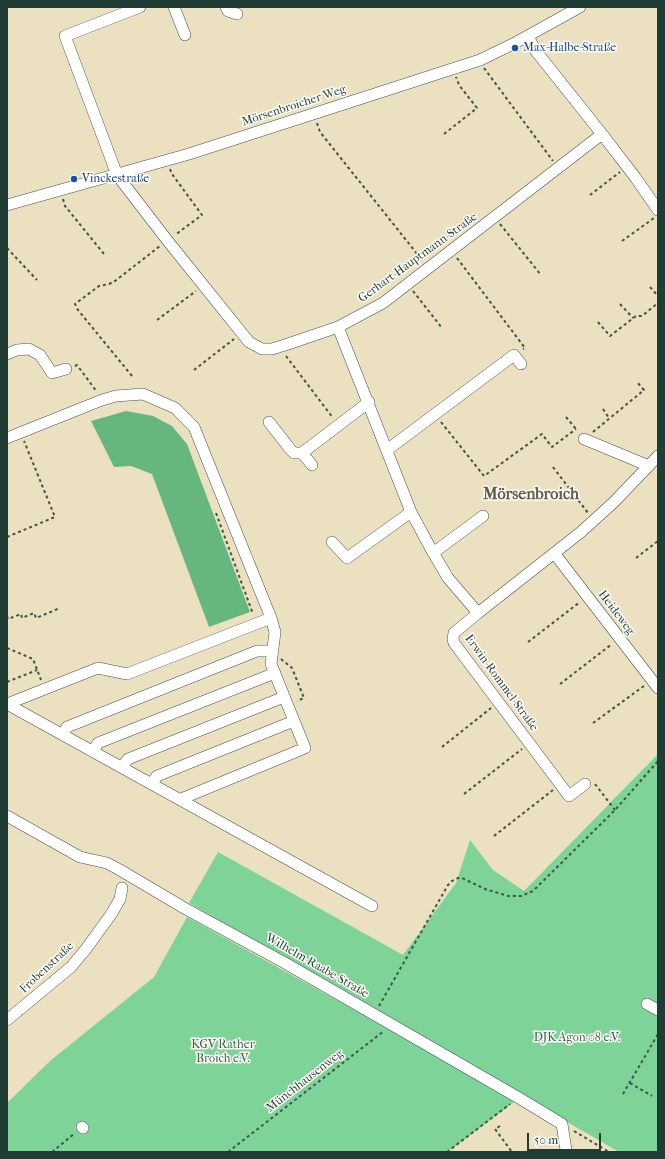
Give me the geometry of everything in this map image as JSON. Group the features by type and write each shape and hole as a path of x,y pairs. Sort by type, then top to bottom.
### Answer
{"street":[{"path":"117,175 65,36 140,7"},
{"path":"174,7 186,34"},
{"path":"226,7 228,12 237,14"},
{"name":"Mörsenbroicher Weg","path":"7,204 168,160 480,60 528,36 580,7"},
{"path":"528,36 535,50 628,167 658,210"},
{"name":"Gerhart-Hauptmann-Straße","path":"117,175 249,342 262,349 272,349 338,327 383,303 602,134"},
{"path":"338,327 388,450 411,512 448,578 478,613 594,520 655,463 584,439"},
{"path":"7,354 16,350 29,349 40,355 52,373 66,369"},
{"path":"388,450 435,414 517,360"},
{"path":"7,438 102,400 116,396 144,394 175,408 194,427 271,618 275,632 271,664 305,748 181,799"},
{"path":"269,422 294,453 302,453 369,402"},
{"path":"302,453 312,465"},
{"path":"332,542 347,558 411,512"},
{"path":"433,553 483,516"},
{"name":"Heideweg","path":"554,553 655,684"},
{"name":"Erwin-Rommel-Straße","path":"478,613 455,632 453,641 569,796 585,784"},
{"path":"7,704 98,668 127,674 271,618"},
{"path":"63,734 68,727 257,651 272,651"},
{"path":"92,751 98,743 275,673"},
{"path":"122,767 128,759 286,701"},
{"path":"7,704 372,906"},
{"path":"152,783 157,776 294,721"},
{"name":"Wilhelm-Raabe-Straße","path":"7,816 80,857 107,863 392,1024 562,1124"},
{"name":"Frobenstraße","path":"7,1020 70,967 86,949 112,913 120,899 122,888"},
{"path":"647,1004 658,1010"},
{"path":"562,1124 567,1149"}],"path":[{"path":"480,60 487,74 559,168"},
{"path":"444,134 477,108 459,85 454,68"},
{"path":"313,114 320,132 428,268"},
{"path":"132,376 78,310 75,304 99,286 115,281 167,240 202,215 172,174 168,160"},
{"path":"590,195 628,167"},
{"path":"61,190 65,206 104,254"},
{"path":"622,241 658,215"},
{"path":"495,217 541,275"},
{"path":"7,248 37,280"},
{"path":"451,251 525,348 517,360"},
{"path":"408,284 442,328"},
{"path":"157,320 203,285"},
{"path":"650,287 658,296"},
{"path":"598,322 610,336 633,318 636,316 642,316 658,303"},
{"path":"620,304 633,318"},
{"path":"194,370 242,333"},
{"path":"279,347 338,425"},
{"path":"66,369 77,365 102,400"},
{"path":"566,417 584,439 644,390 637,382"},
{"path":"603,409 610,418"},
{"path":"435,414 484,476 542,434 552,447 576,429"},
{"path":"7,537 55,517 21,432"},
{"path":"553,467 594,520"},
{"path":"214,508 257,624"},
{"path":"636,558 658,541"},
{"path":"528,642 587,596"},
{"path":"7,616 8,619 21,614 22,618 34,613 36,618 60,608"},
{"path":"560,684 620,638"},
{"path":"7,648 33,659 44,689"},
{"path":"272,651 292,668 304,698 286,701"},
{"path":"7,682 37,670"},
{"path":"593,723 655,684"},
{"path":"442,747 498,702"},
{"path":"464,794 530,743"},
{"path":"374,1014 448,885 452,881 462,878 485,889 508,896 522,896 528,894 539,886 615,810 658,761"},
{"path":"494,836 561,784"},
{"path":"585,784 595,784 615,810"},
{"name":"Münchhausenweg","path":"228,1152 392,1024"},
{"path":"623,1094 658,1034"},
{"path":"630,1083 652,1096"},
{"path":"447,1152 519,1098"},
{"path":"562,1124 609,1152"},
{"path":"500,1126 495,1129 512,1152"},
{"path":"52,1152 83,1128"}],"green space":[{"path":"126,411 153,416 172,426 187,444 250,612 209,627 152,474 131,466 114,467 91,421"},
{"name":"DJK Agon 08 e.V.","path":"658,754 658,1152 619,1152 189,903 218,852 403,955 456,883 470,840 493,870 524,891"},
{"name":"KGV Rather Broich e.V.","path":"187,917 517,1100 448,1152 7,1152 7,1103 50,1061 154,977"}],"place":[{"name":"Max-Halbe-Straße","path":"515,48"},
{"name":"Vinckestraße","path":"74,179"}],"district":[{"name":"Mörsenbroich","path":"531,495"}]}
